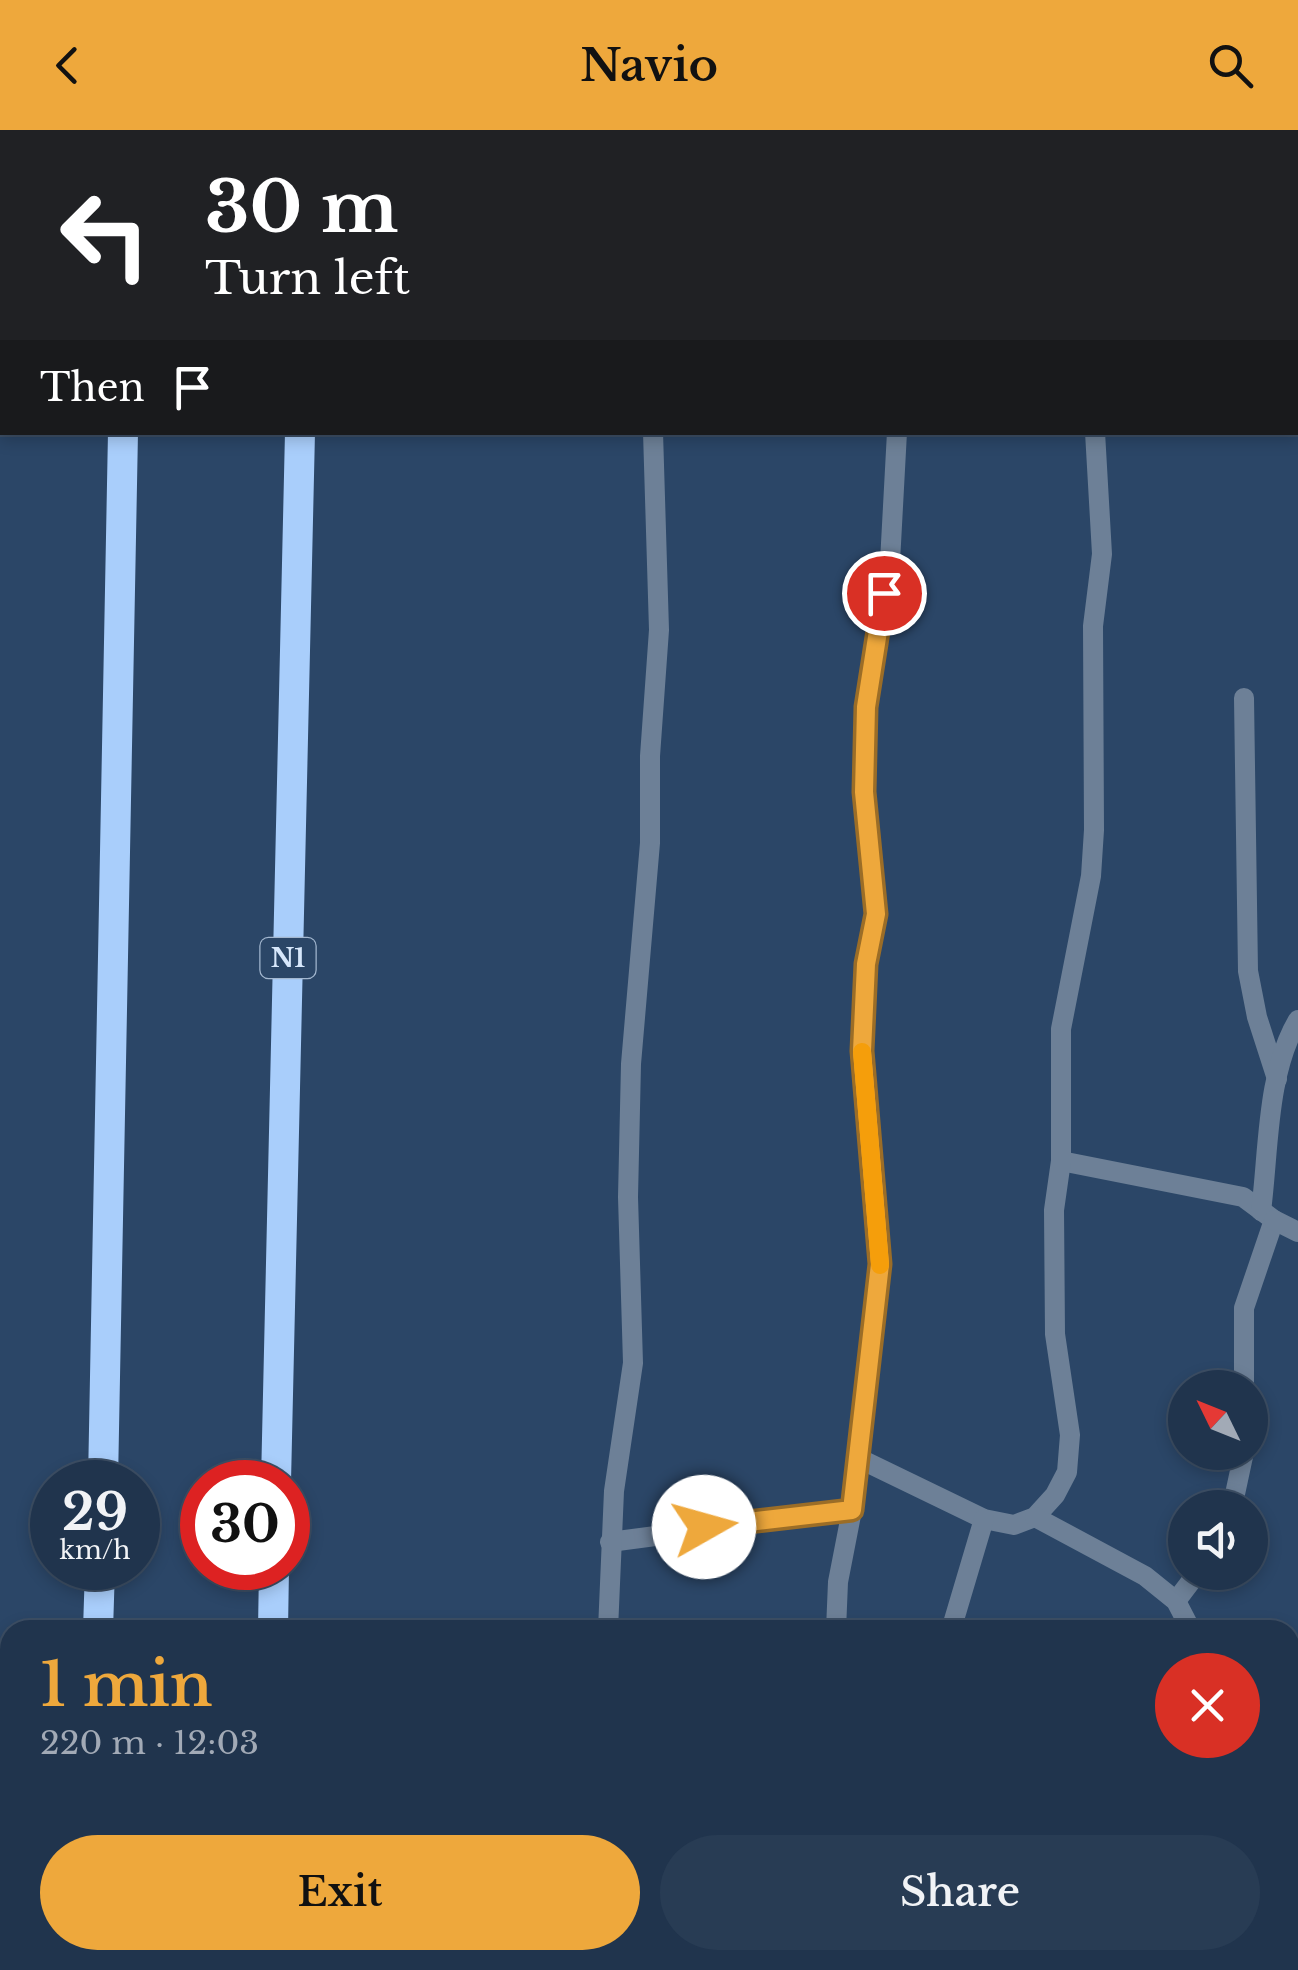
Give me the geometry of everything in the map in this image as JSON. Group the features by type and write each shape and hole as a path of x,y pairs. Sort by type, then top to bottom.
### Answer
{"highway":[{"path":"102,1460 123,435"},
{"name":"N1","path":"277,1460 300,435"},
{"path":"98,1620 99,1590"},
{"path":"273,1620 274,1590"}],"street":[{"path":"608,1620 610,1542 633,1363 628,1196 631,1064 650,843 650,756 659,630 653,435"},
{"path":"836,1620 838,1582 852,1510 880,1264 862,1051 866,964 876,914 864,792 866,707 890,562 897,435"},
{"path":"858,1458 984,1520 1014,1524 1035,1517 1056,1495 1066,1472 1070,1435 1055,1334 1054,1210 1062,1161 1061,1029 1091,876 1094,830 1094,626 1102,554 1095,435"},
{"path":"1244,698 1248,971 1257,1018 1278,1079"},
{"path":"1244,1370 1244,1308 1268,1215 1278,1079 1288,1037 1298,1020"},
{"path":"1062,1161 1242,1197 1298,1232"},
{"path":"610,1542 852,1510"},
{"path":"1035,1517 1145,1576 1176,1601 1186,1620"},
{"path":"954,1620 984,1520"},
{"path":"1176,1601 1184,1590"}],"slow traffic":[{"path":"862,1052 880,1265"}],"route":[{"path":"704,1527 852,1510 880,1264 862,1051 866,964 876,914 864,792 866,707 884,593"}]}
